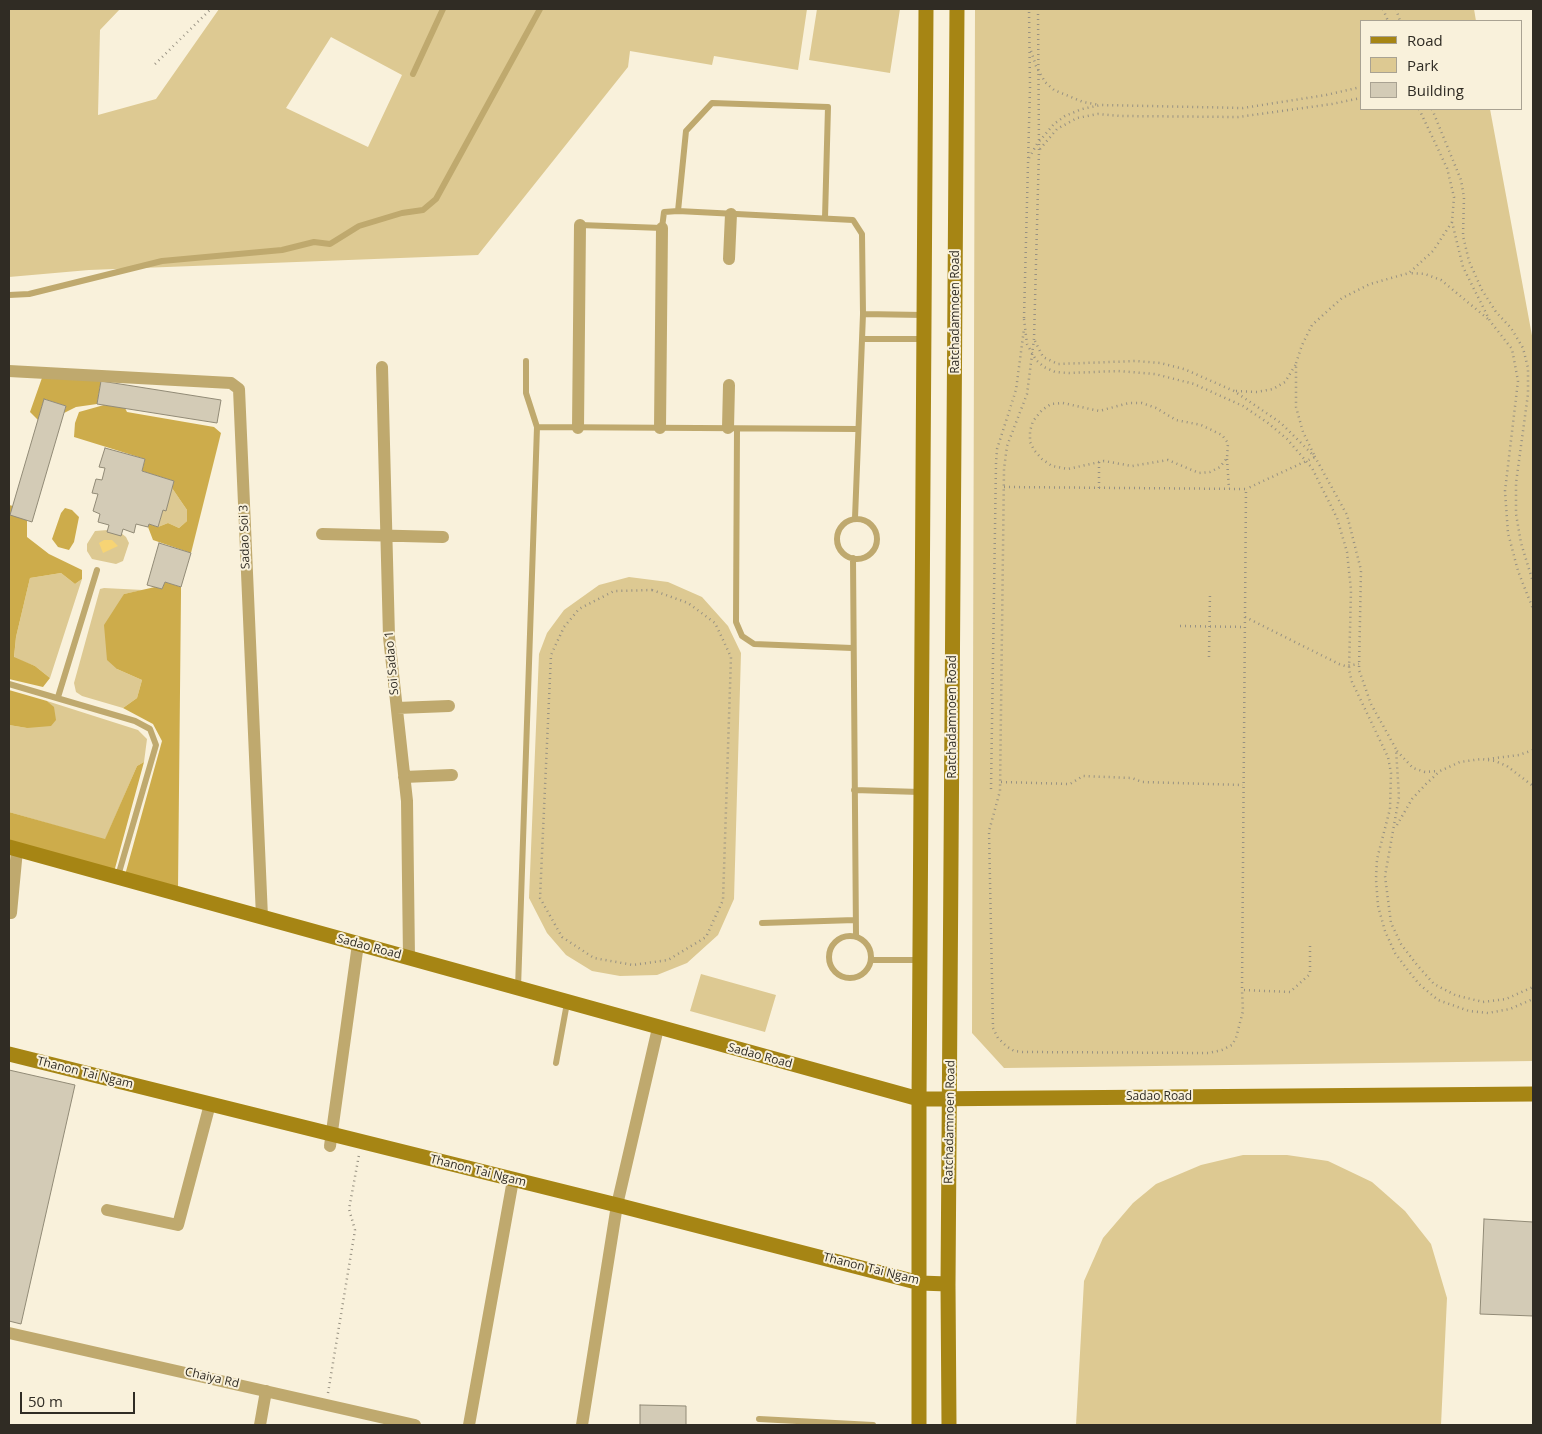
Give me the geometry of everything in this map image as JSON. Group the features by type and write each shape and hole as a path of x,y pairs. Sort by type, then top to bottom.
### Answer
{"street":[{"path":"919,1425 919,1099 926,9"},
{"name":"Ratchadamnoen Road","path":"949,1425 948,1284 958,9"},
{"path":"729,259 731,214"},
{"path":"578,428 580,225"},
{"path":"660,428 662,228"},
{"name":"Soi Sadao 1","path":"382,367 389,636 407,801 409,958"},
{"name":"Sadao Soi 3","path":"9,371 231,383 239,388 262,918"},
{"path":"729,385 732,428"},
{"path":"322,534 387,534 443,537"},
{"path":"397,708 450,706"},
{"path":"404,777 452,775"},
{"path":"11,913 13,848"},
{"name":"Sadao Road","path":"13,848 919,1099 1533,1094"},
{"path":"331,1140 358,944"},
{"path":"582,1425 617,1205 658,1028"},
{"name":"Thanon Tai Ngam","path":"9,1054 210,1104 331,1140 361,1142 920,1282 948,1284"},
{"path":"107,1210 178,1225 210,1104"},
{"path":"468,1425 513,1180"},
{"name":"Chaiya Rd","path":"9,1333 415,1425"},
{"path":"260,1425 266,1391"},
{"path":"359,1412 360,1425"}],"lane":[{"path":"413,74 443,9"},
{"path":"9,295 29,294 162,261 282,250 314,242 330,244 359,226 402,213 423,210 436,199 540,9"},
{"path":"678,211 686,131 712,103 828,107 825,218"},
{"path":"580,225 662,228 664,212 678,211 853,220 862,234 863,314 855,518"},
{"path":"863,314 923,315"},
{"path":"862,339 923,339"},
{"path":"518,989 537,427 526,393 526,361"},
{"path":"537,427 858,429"},
{"path":"732,428 736,622 742,636 754,644 852,648"},
{"path":"855,518 868,522 874,528 877,542 870,554 864,558 853,558 841,552 836,538 842,524 855,518"},
{"path":"853,558 852,648 856,936"},
{"path":"58,697 97,570"},
{"path":"9,684 135,721 150,729 156,745 118,878"},
{"path":"854,790 921,792"},
{"path":"762,923 855,920"},
{"path":"848,936 856,936 868,946 872,960 864,974 846,978 834,971 828,957 835,942 848,936"},
{"path":"872,960 920,960"},
{"path":"556,1063 567,1003"},
{"path":"759,1419 873,1425"}],"path":[{"path":"156,64 210,9"},
{"path":"991,789 996,463 997,448 1016,390 1022,357 1028,159 1029,9"},
{"path":"1038,9 1039,150 1034,340 1027,394 1007,446 1004,487 1000,791 989,831 993,1028 998,1038 1014,1051 1034,1053 1209,1053 1232,1045 1240,1026 1242,990 1246,489"},
{"path":"1030,46 1036,66 1045,82 1054,90 1083,102 1101,105 1243,108 1326,95 1360,87"},
{"path":"1039,150 1057,129 1077,118 1098,114 1120,116 1238,117 1360,98"},
{"path":"1028,159 1037,144 1054,124 1065,116 1101,105"},
{"path":"1419,110 1446,168 1454,197 1452,222 1463,267 1490,321 1512,349 1518,381 1505,491 1508,533 1518,571 1533,609"},
{"path":"1431,110 1461,180 1464,197 1463,236 1469,261 1482,290 1496,312 1511,328 1523,348 1528,368 1528,394 1516,483 1516,514 1521,543 1533,582"},
{"path":"1409,273 1433,251 1452,222"},
{"path":"1234,390 1257,392 1273,389 1285,382 1296,364 1302,345 1312,325 1342,298 1370,284 1409,273 1425,274 1441,280 1490,321"},
{"path":"1024,319 1027,344 1036,360 1044,367 1055,372 1069,374 1118,370 1155,374 1194,384 1242,406 1268,423 1288,439 1312,468 1338,518 1347,552 1351,590 1349,670 1352,682 1388,757 1391,773 1390,809 1377,859 1376,879 1378,906 1385,931 1395,954 1419,984 1438,1000 1469,1011 1488,1013 1510,1009 1533,999"},
{"path":"1034,340 1043,357 1058,364 1136,361 1184,368 1234,390 1281,423 1315,457"},
{"path":"1296,364 1296,407 1315,457 1347,515 1361,570 1359,670 1371,704 1396,749 1413,768 1425,772 1440,771 1460,762 1519,755 1533,750"},
{"path":"1227,458 1220,467 1210,472 1199,473 1168,460 1132,466 1099,462 1068,469 1052,466 1042,460 1030,442 1033,421 1051,404 1063,403 1099,412 1129,404 1142,403 1156,408 1176,420 1201,425 1222,436 1228,443 1229,489"},
{"path":"1004,487 1246,489 1315,457"},
{"path":"1099,462 1099,488"},
{"path":"652,590 688,603 715,624 731,657 723,900 706,937 668,960 633,965 594,958 562,937 540,898 550,655 564,627 579,609 614,591 652,590"},
{"path":"1209,657 1210,593"},
{"path":"1245,617 1339,664 1345,666 1359,664"},
{"path":"1180,626 1245,627"},
{"path":"1396,749 1399,796 1395,828 1388,850 1385,876 1386,900 1391,923 1401,944 1434,984 1455,995 1483,1002 1506,1000 1533,988"},
{"path":"1481,759 1495,761 1507,766 1533,786"},
{"path":"1395,828 1412,799 1440,771"},
{"path":"1000,782 1070,784 1083,776 1132,778 1142,782 1243,785"},
{"path":"1242,990 1290,992 1310,974 1310,944"},
{"path":"326,1404 355,1230 349,1209 361,1142"}],"green space":[{"path":"9,9 120,9 100,30 98,115 156,99 219,9 807,9 798,70 714,56 712,65 630,51 628,67 478,255 89,270 9,277","holes":["331,37 402,75 368,147 286,108"]},
{"path":"817,9 900,9 890,73 809,60"},
{"path":"975,9 1474,9 1476,20 1360,20 1360,110 1490,110 1533,341 1533,1061 1004,1068 972,1033"},
{"path":"172,488 187,510 187,521 179,528 168,523 158,527 163,510 166,510"},
{"path":"108,530 121,533 129,543 123,561 116,564 92,559 87,551 87,544 95,531"},
{"path":"61,573 75,584 82,579 50,678 35,666 14,658 16,637 30,578"},
{"path":"629,577 668,582 702,597 728,626 741,653 734,899 718,935 687,963 657,975 620,976 592,971 566,955 547,933 529,898 539,654 547,633 564,610 599,585"},
{"path":"100,589 143,590 124,594 117,669 142,680 137,698 123,708 82,696 76,692 74,683"},
{"path":"47,701 138,730 147,739 144,762 137,766 105,840 9,812 9,725 27,728 54,708"},
{"path":"701,974 776,995 765,1032 690,1011"},
{"path":"1243,1155 1287,1155 1328,1161 1372,1182 1405,1211 1431,1244 1447,1298 1441,1425 1076,1425 1084,1281 1103,1238 1133,1203 1156,1184 1201,1165"}],"shaded area":[{"path":"43,375 101,381 97,404 76,407 64,413 66,406 44,399 38,420 30,412"},
{"path":"104,405 125,408 127,412 214,427 221,433 191,553 153,540 148,527 149,524 158,527 168,523 179,528 187,521 187,510 172,488 174,481 142,471 145,459 74,437 75,423 79,412"},
{"path":"9,505 13,506 27,520 27,537 49,554 82,570 82,579 75,584 61,573 30,578 16,637 14,657 35,666 50,678 43,687 9,679"},
{"path":"65,508 72,510 79,517 74,542 69,550 58,547 52,539 61,513"},
{"path":"104,540 112,540 118,546 103,553 99,543"},
{"path":"165,582 181,587 178,888 125,875 162,741 153,724 123,708 137,698 142,680 117,669 107,660 104,625 124,594 155,587 162,589"},
{"path":"9,690 47,701 54,707 56,720 51,726 27,728 9,725"},
{"path":"144,762 114,872 9,845 9,812 105,839 137,766"}],"building":[{"path":"101,381 221,400 217,423 97,404"},
{"path":"44,399 66,406 32,522 10,515"},
{"path":"105,448 145,459 142,471 174,481 166,511 163,510 158,527 149,524 148,527 136,524 134,533 123,529 121,536 107,532 109,525 98,522 100,514 93,511 98,494 92,493 96,479 102,480 105,468 99,467"},
{"path":"159,543 191,553 181,587 165,582 162,589 147,585"},
{"path":"9,1070 75,1085 21,1324 9,1321"},
{"path":"1484,1219 1533,1222 1533,1316 1480,1314"},
{"path":"640,1405 686,1406 686,1425 640,1425"}]}
